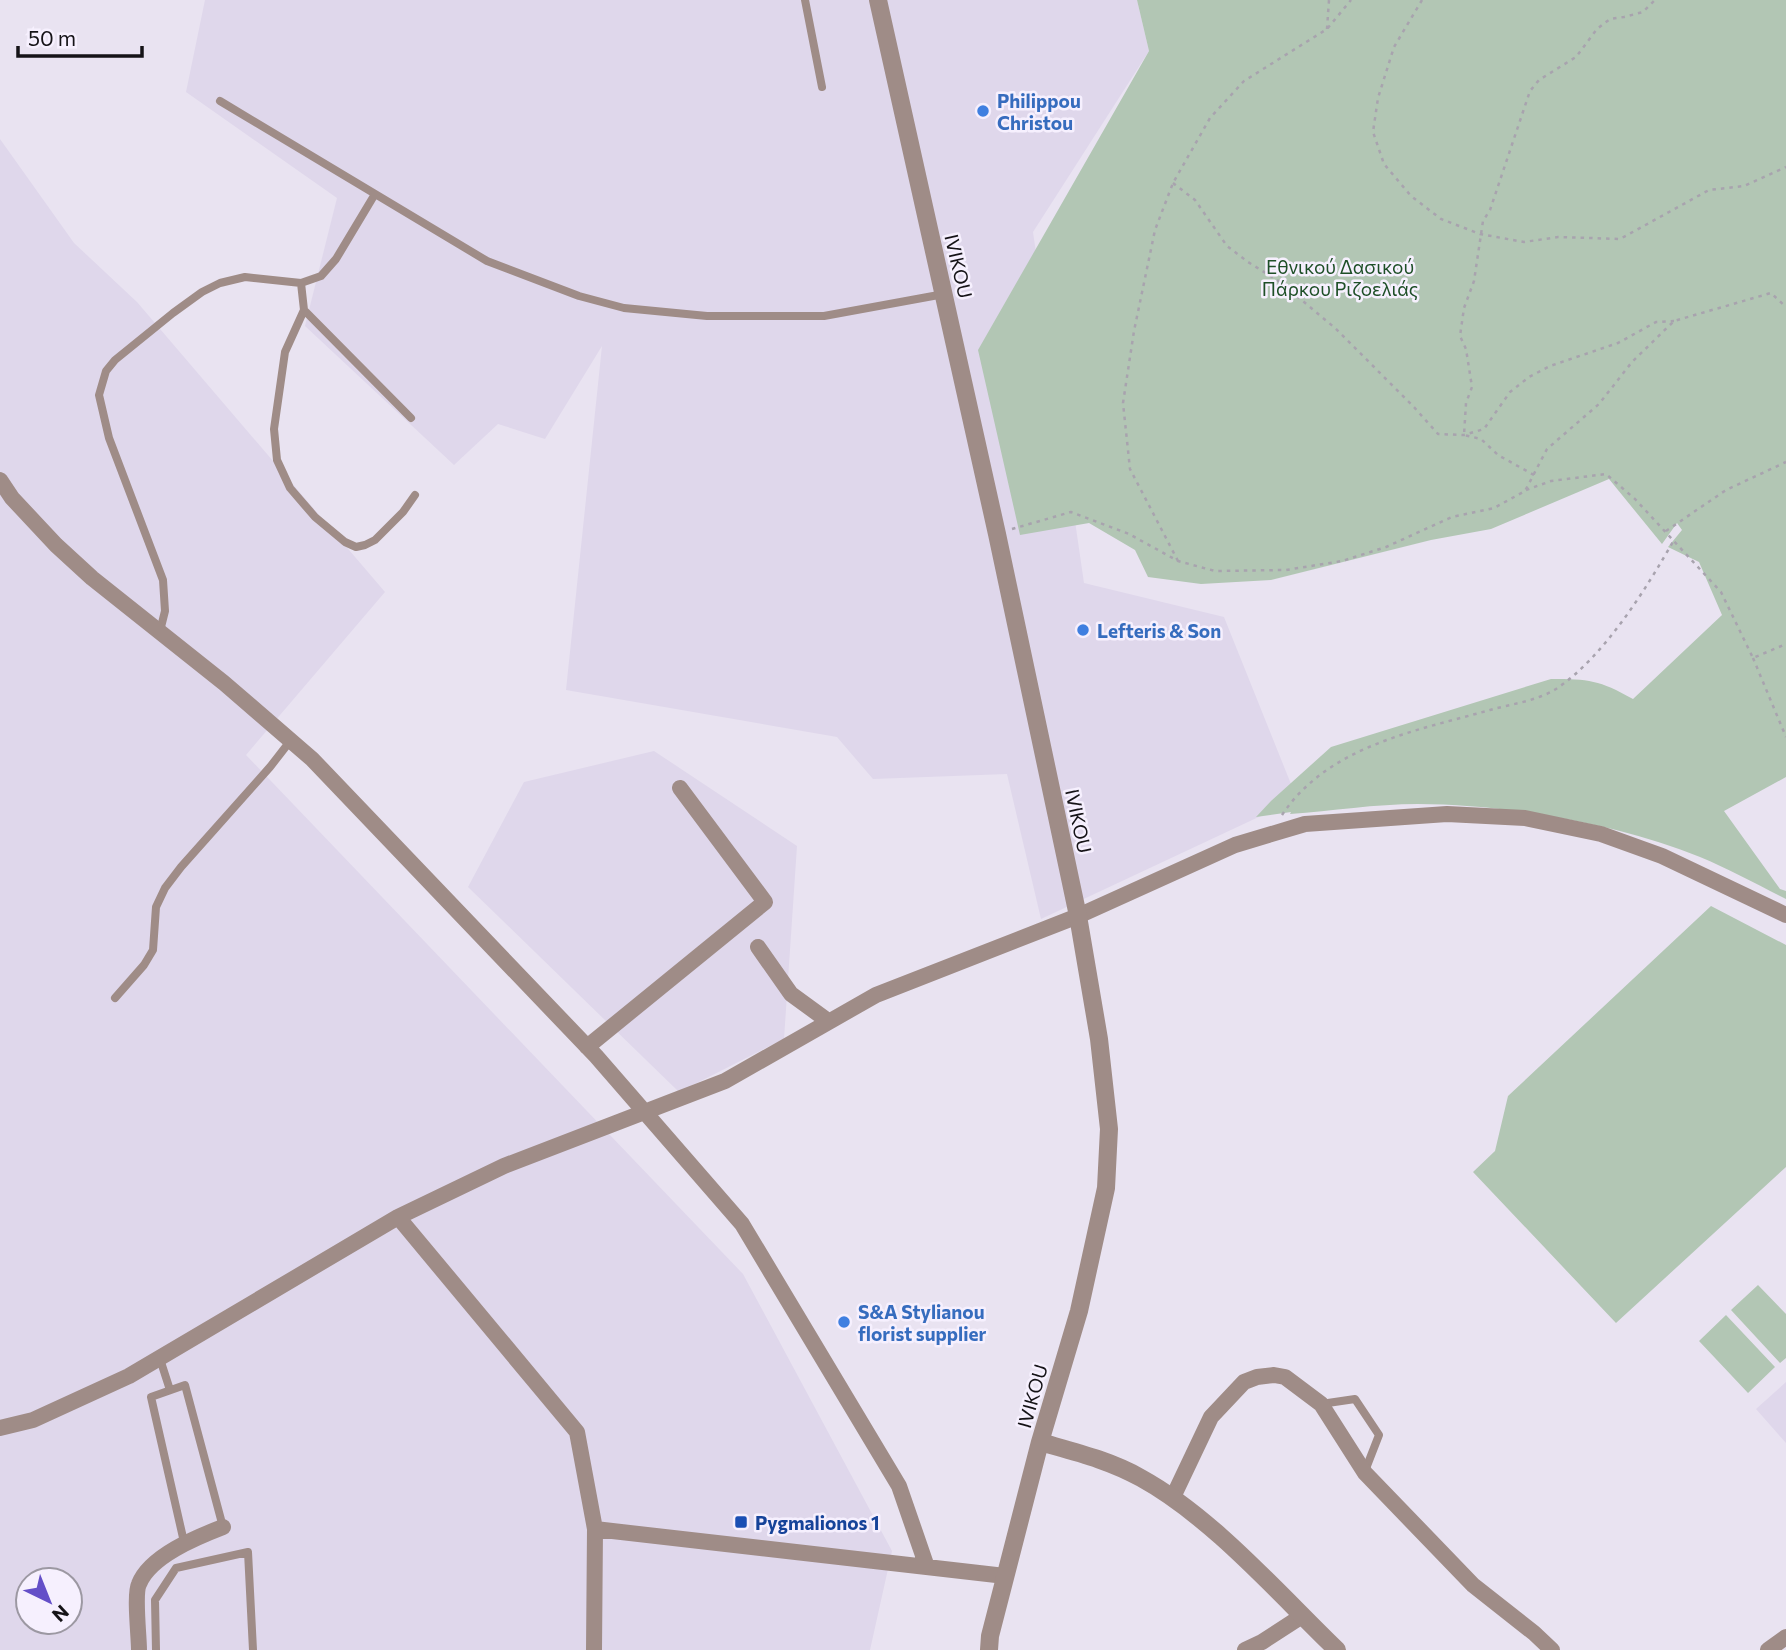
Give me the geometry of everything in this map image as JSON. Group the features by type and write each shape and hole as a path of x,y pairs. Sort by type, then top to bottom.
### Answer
{"street":[{"name":"IVIKOU","path":"878,0 997,534 1078,915 1102,1065 1109,1129 1106,1188 1079,1311 1005,1576 989,1650"},
{"path":"0,480 12,498 55,545 291,740 321,769 587,1047 742,1224 899,1486 927,1567"},
{"path":"587,1047 765,902 680,788"},
{"path":"0,1428 33,1420 129,1376 398,1217 504,1166 725,1081 876,995 1078,915 1235,845 1306,824 1447,814 1525,818 1601,834 1662,856 1786,915"},
{"path":"758,947 791,994 828,1021"},
{"path":"398,1217 577,1432 595,1529 594,1650"},
{"path":"1173,1497 1210,1417 1244,1382 1257,1377 1285,1377 1321,1404 1365,1472 1473,1585 1552,1650"},
{"path":"1041,1442 1102,1459 1141,1477 1173,1497 1212,1529 1337,1650"},
{"path":"139,1650 137,1586 146,1572 184,1542 223,1527"},
{"path":"595,1529 1005,1576"},
{"path":"1245,1650 1301,1616"},
{"path":"1768,1650 1786,1637"}],"lane":[{"path":"805,0 821,87"},
{"path":"220,101 487,261 579,296 624,308 707,316 824,316 944,294"},
{"path":"160,632 165,611 163,580 109,438 99,395 106,371 173,313 220,283 245,277 300,283 321,276 336,259 375,194"},
{"path":"300,283 304,310 285,352 274,429 277,460 290,488 315,517 345,542 356,547 375,540 403,512 415,495"},
{"path":"304,310 411,418"},
{"path":"115,998 144,965 153,950 156,907 165,888 291,740"},
{"path":"159,1359 170,1390"},
{"path":"184,1542 151,1397 185,1385 223,1527"},
{"path":"1321,1404 1356,1399 1379,1434 1365,1472"},
{"path":"156,1650 155,1600 176,1568 248,1552 253,1650"}],"path":[{"path":"1327,29 1329,0"},
{"path":"1178,561 1130,469 1124,403 1134,331 1155,230 1173,183 1210,118 1244,81 1327,29 1351,0"},
{"path":"1422,0 1394,47 1378,98 1373,132 1384,164 1411,196 1441,219 1480,234 1524,242 1558,237 1620,239 1709,190 1744,186 1786,167"},
{"path":"1464,435 1466,403 1472,387 1466,349 1460,336 1464,308 1476,271 1483,221 1490,210 1530,92 1539,80 1576,57 1597,29 1610,19 1643,12 1655,0"},
{"path":"1173,183 1195,200 1227,246 1280,282 1335,328 1438,434 1481,439 1499,455 1534,475"},
{"path":"1464,435 1484,429 1510,392 1539,372 1618,344 1656,322 1674,321 1771,293 1786,307"},
{"path":"1525,491 1546,449 1599,404 1632,362 1674,321"},
{"path":"1665,531 1726,490 1786,462"},
{"path":"997,534 1071,512 1129,534 1178,561 1215,571 1286,570 1342,561 1386,547 1452,517 1494,508 1551,481 1606,474 1635,499 1721,592 1753,658 1786,737"},
{"path":"1273,834 1283,813 1304,789 1346,756 1406,733 1554,690 1583,665 1626,617 1674,540"},
{"path":"1753,658 1786,644"}],"shaded area":[{"path":"205,0 1137,0 1149,51 1033,232 1084,583 1224,617 1297,799 1041,919 1007,774 873,779 837,737 566,690 602,346 545,439 498,424 454,465 305,326 337,198 186,92"},
{"path":"0,139 74,243 137,302 385,592 246,755 743,1274 892,1551 870,1650 0,1650"},
{"path":"654,751 797,846 784,1039 679,1092 468,887 524,782"},
{"path":"1786,1382 1786,1443 1756,1409"}],"green space":[{"name":"Εθνικού Δασικού Πάρκου Ριζοελιάς","path":"1137,0 1786,0 1786,777 1724,811 1780,889 1786,891 1786,899 1711,862 1668,845 1598,826 1524,812 1418,804 1290,814 1291,812 1256,817 1331,747 1551,679 1593,682 1633,699 1722,615 1699,562 1668,547 1682,530 1677,523 1662,544 1609,479 1491,529 1431,540 1271,580 1201,584 1148,577 1135,550 1089,523 1020,535 978,350 1149,51"},
{"path":"1711,906 1786,945 1786,1167 1616,1323 1473,1172 1495,1151 1508,1096"},
{"path":"1758,1285 1786,1314 1786,1358 1780,1363 1731,1310"},
{"path":"1726,1315 1775,1367 1748,1393 1699,1341"}],"place":[{"name":"Philippou Christou","path":"983,111"},
{"name":"Lefteris & Son","path":"1083,630"},
{"name":"S&A Stylianou florist supplier","path":"844,1322"},
{"name":"Pygmalionos 1","path":"741,1522"}]}
